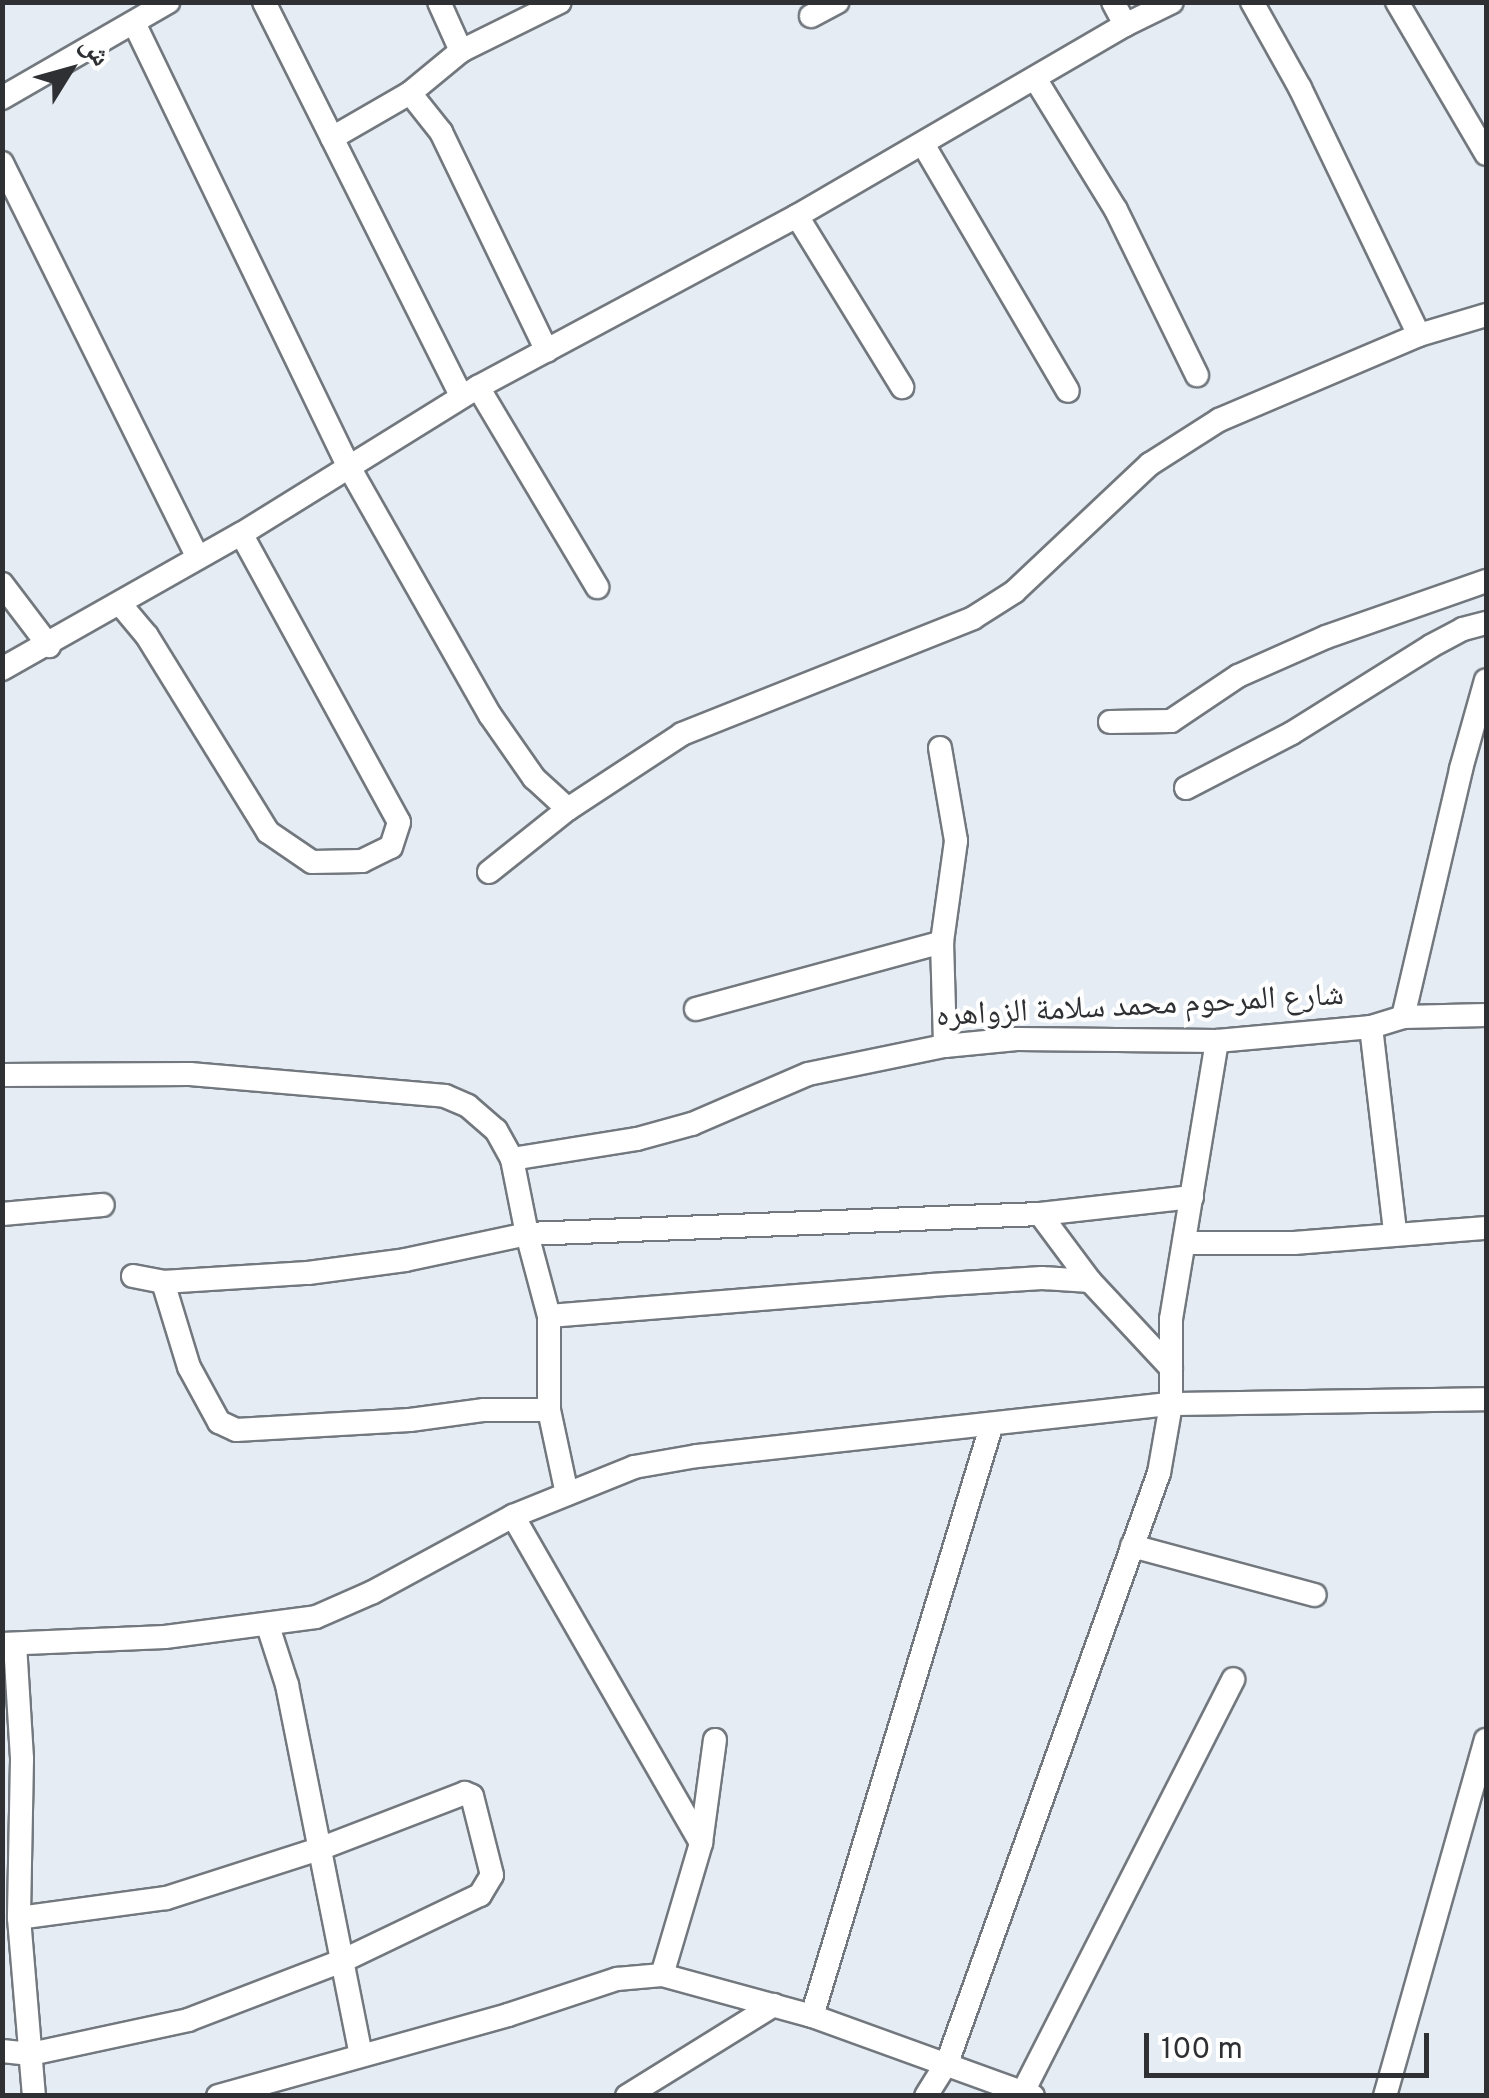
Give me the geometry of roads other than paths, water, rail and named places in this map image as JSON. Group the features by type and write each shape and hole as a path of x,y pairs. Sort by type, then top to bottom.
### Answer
{"street":[{"path":"2,98 135,26 168,2"},
{"path":"264,2 332,138 469,392 597,586"},
{"path":"439,2 461,52"},
{"path":"332,138 410,92 461,52 560,2"},
{"path":"811,16 836,2"},
{"path":"1113,2 1125,25"},
{"path":"2,669 49,646 196,556 240,534 469,392 797,216 1125,25 1172,2"},
{"path":"1252,2 1300,88 1419,335"},
{"path":"1398,2 1486,154"},
{"path":"135,26 348,467 490,716 534,778 568,809"},
{"path":"1036,80 1116,210 1198,376"},
{"path":"410,92 441,132 547,351"},
{"path":"923,144 1068,391"},
{"path":"2,162 196,556"},
{"path":"797,216 902,387"},
{"path":"490,872 568,809 682,734 973,618 1014,592 1104,502 1164,455 1219,420 1419,335 1486,314"},
{"path":"121,604 147,636 268,832 312,862 362,861 392,847 399,822 240,534"},
{"path":"1110,722 1171,721 1238,676 1326,637 1486,580"},
{"path":"2,584 49,646"},
{"path":"1186,788 1292,732 1432,646 1486,623"},
{"path":"1403,1017 1486,680"},
{"path":"940,748 956,841 942,942 945,1046"},
{"path":"696,1009 942,942"},
{"name":"شارع المرحوم محمد سلامة الزواهره","path":"512,1159 637,1139 692,1124 808,1074 945,1046 1017,1039 1217,1041 1371,1027 1403,1017 1486,1015"},
{"path":"1371,1027 1394,1232"},
{"path":"926,2096 947,2063 1159,1472 1170,1404 1171,1320 1217,1041"},
{"path":"2,1075 190,1074 445,1096 468,1106 496,1130 512,1159 549,1316 550,1410 567,1494"},
{"path":"134,1276 163,1282 366,1265 527,1234 1040,1214 1192,1197"},
{"path":"2,1214 102,1205"},
{"path":"1040,1214 1090,1281 1171,1368"},
{"path":"1186,1243 1294,1243 1394,1232 1486,1228"},
{"path":"549,1316 948,1284 1042,1278 1090,1281"},
{"path":"163,1282 189,1367 219,1422 236,1430 410,1420 484,1410 550,1410"},
{"path":"34,2096 19,1918 22,1759 9,1644 268,1626 316,1617 372,1592 513,1516 634,1468 698,1456 991,1427 1170,1404 1486,1399"},
{"path":"812,2016 991,1427"},
{"path":"513,1516 701,1843"},
{"path":"1132,1546 1315,1596"},
{"path":"268,1626 288,1685 361,2055"},
{"path":"218,2096 508,2015 616,1979 662,1975 812,2016 1029,2093 1233,1679"},
{"path":"662,1975 701,1843 715,1740"},
{"path":"1386,2096 1486,1740"},
{"path":"2,2051 31,2054 188,2020 342,1961 480,1894 492,1876 472,1796 465,1793 319,1849 166,1898 19,1918"},
{"path":"627,2096 774,2005"}]}
